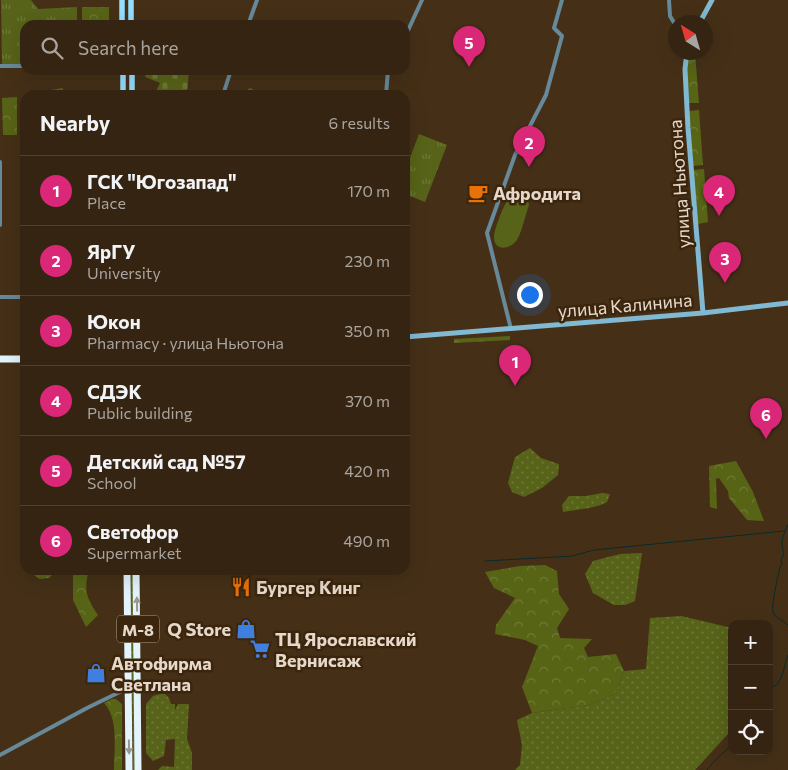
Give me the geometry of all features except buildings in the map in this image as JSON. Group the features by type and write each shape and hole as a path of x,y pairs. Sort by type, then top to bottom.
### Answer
{"highway":[{"path":"0,360 20,359"},
{"name":"М-8","path":"127,575 129,770"},
{"name":"М-8","path":"136,575 138,770"}],"main road":[{"path":"122,0 122,20"},
{"path":"131,0 131,20"},
{"path":"704,15 712,0"},
{"name":"улица Ньютона","path":"686,60 688,128 703,312"},
{"path":"123,75 123,90"},
{"path":"132,75 132,90"},
{"name":"улица Калинина","path":"410,337 788,303"}],"street":[{"path":"250,20 257,0"},
{"path":"410,26 422,0"},
{"path":"511,329 486,233 515,155 546,96 562,36 554,28 562,0"},
{"path":"669,0 670,15"},
{"path":"0,66 20,66"},
{"path":"225,90 229,75"},
{"path":"386,90 388,75"},
{"path":"0,162 0,225"},
{"path":"0,297 20,297"},
{"path":"0,754 128,688 138,687"}],"green space":[{"path":"1,0 31,0 38,9 77,7 77,20 20,20 20,64 2,64"},
{"path":"82,7 109,7 109,20 82,20"},
{"path":"688,60 696,60 699,103 689,103"},
{"path":"146,75 189,75 187,90 156,90 160,83 145,77"},
{"path":"17,97 17,135 3,135 2,98"},
{"path":"699,110 703,165 693,166 689,111"},
{"path":"419,134 447,145 425,202 410,196 410,158"},
{"path":"704,169 708,222 698,224 693,170"},
{"path":"516,193 525,196 529,205 516,242 508,247 500,247 495,242 495,229 505,204"},
{"path":"510,336 510,340 454,343 454,339"},
{"path":"530,448 541,458 559,464 558,475 542,488 524,497 512,492 508,483 515,457"},
{"path":"736,461 753,492 764,521 747,520 729,498 728,491 719,478 716,479 717,509 710,507 709,466"},
{"path":"602,493 610,494 607,502 592,507 563,512 562,505 569,496 586,496"},
{"path":"642,553 635,601 625,605 614,605 593,593 585,574 593,561 620,554"},
{"path":"545,565 557,571 559,594 569,609 557,628 560,638 592,639 584,648 588,657 616,654 624,671 615,694 589,705 532,713 522,687 538,646 525,640 495,634 496,625 515,598 494,588 485,572 520,566"},
{"path":"34,575 52,575 49,578 40,579"},
{"path":"73,575 88,575 87,594 98,615 86,627 73,600"},
{"path":"131,575 133,575 135,680 131,680"},
{"path":"681,616 728,627 728,734 695,770 515,770 520,765 522,745 517,720 532,713 589,705 615,694 624,671 646,669 650,618"},
{"path":"134,690 136,770 133,770 132,691"},
{"path":"165,694 171,704 175,704 175,710 178,704 189,704 187,739 192,753 192,770 158,770 162,766 174,767 175,739 166,740 164,756 153,761 146,753 146,704 153,696"},
{"path":"116,699 122,704 122,770 114,770 114,726 109,710 104,703"}],"waterway":[{"path":"788,524 783,538 784,553 776,584 773,608 776,616 788,625"},
{"path":"485,561 572,556 594,550 784,531"},
{"path":"773,687 779,682 783,674 788,655"},
{"path":"707,770 728,749"}],"place":[{"name":"Детский сад №57","path":"469,67"},
{"name":"ЯрГУ","path":"529,167"},
{"name":"Афродита","path":"478,193"},
{"name":"СДЭК","path":"719,216"},
{"name":"Юкон","path":"725,283"},
{"name":"ГСК \"Югозапад\"","path":"515,386"},
{"name":"Светофор","path":"766,439"},
{"name":"Бургер Кинг","path":"241,587"},
{"name":"Q Store","path":"246,629"},
{"name":"ТЦ Ярославский Вернисаж","path":"260,649"},
{"name":"Автофирма Светлана","path":"96,673"}]}
